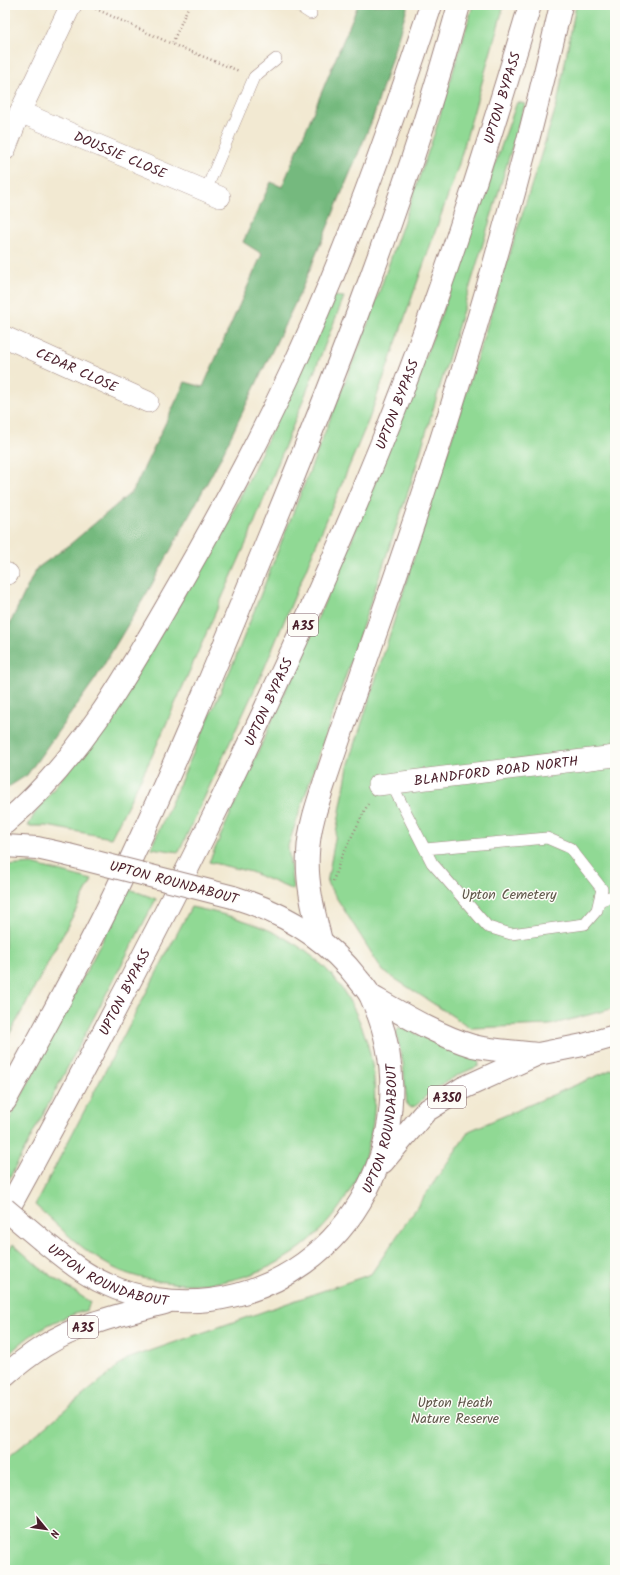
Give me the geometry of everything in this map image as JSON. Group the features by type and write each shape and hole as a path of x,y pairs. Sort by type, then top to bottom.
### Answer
{"highway":[{"path":"5,823 48,782 74,752 107,705 142,650 208,535 234,486 292,371 336,267 376,164 431,5"},
{"path":"5,1101 113,895 213,673 312,433 375,271 421,132 459,5"},
{"name":"UPTON BYPASS","path":"5,1215 120,1002 248,742 347,525 379,448 433,305 474,187 530,5"},
{"path":"321,941 311,899 308,874 308,853 311,828 334,753 447,422 522,163 561,5"},
{"name":"UPTON ROUNDABOUT","path":"5,846 37,848 68,855 233,897 280,914 321,941 344,961 371,996 392,1061 393,1086 391,1116 378,1170 353,1211 336,1234 316,1255 294,1271 273,1282 246,1293 226,1298 193,1302 172,1301 124,1291 106,1285 91,1276 43,1241 5,1209"},
{"name":"A350","path":"371,996 428,1028 448,1037 475,1046 538,1054"},
{"name":"A350","path":"378,1170 426,1111 463,1088 538,1054 583,1045 615,1036"},
{"name":"A35","path":"5,1376 44,1345 73,1330 117,1315 172,1301"}],"street":[{"path":"5,150 20,112 71,5"},
{"name":"DOUSSIE CLOSE","path":"20,112 213,193"},
{"name":"CEDAR CLOSE","path":"5,338 148,402"},
{"name":"BLANDFORD ROAD NORTH","path":"385,784 615,756"}],"lane":[{"path":"297,5 311,14"},
{"path":"213,193 254,77 276,59"},
{"path":"385,784 432,863 488,927 511,934 585,924 597,910 602,889 570,848 547,838 425,849"},
{"path":"599,901 615,895"}],"path":[{"path":"88,5 172,44 254,77"},
{"path":"172,44 189,5"},
{"path":"333,882 341,858 385,784"},
{"path":"5,1530 9,1536 5,1542"}],"green space":[{"path":"358,5 408,5 373,118 300,293 220,459 151,586 96,678 27,775 5,789 5,634 36,569 68,546 133,491 185,382 203,387 262,254 243,242 271,182 282,187"},
{"path":"473,5 504,5 458,167 369,419 264,669 179,852 151,848 235,659 369,321 435,132"},
{"name":"Upton Cemetery","path":"576,5 615,5 615,1008 550,1025 471,1028 383,971 327,883 348,767 557,104"},
{"path":"517,102 525,104 410,486 288,846 293,890 251,872 209,862 347,552 438,324"},
{"path":"331,296 344,297 248,539 152,756 111,838 47,826 28,826 35,813 120,703 236,506 305,360"},
{"path":"32,864 92,880 5,1043 5,866"},
{"path":"129,889 156,899 8,1181 5,1179 5,1128"},
{"path":"191,907 226,915 259,926 291,941 320,963 340,985 355,1012 363,1030 374,1077 373,1123 361,1166 340,1206 311,1239 274,1264 231,1280 183,1284 146,1279 112,1267 101,1261 81,1246 35,1205"},
{"path":"400,1026 447,1048 478,1056 479,1066 451,1079 432,1091 417,1105 409,1107 407,1105 403,1063 396,1033"},
{"name":"Upton Heath Nature Reserve","path":"615,1068 615,1570 5,1570 5,1460 127,1359 371,1274 469,1131"},
{"path":"13,1244 40,1268 90,1302 87,1310 63,1318 43,1328 24,1341 5,1358 5,1258"}]}
